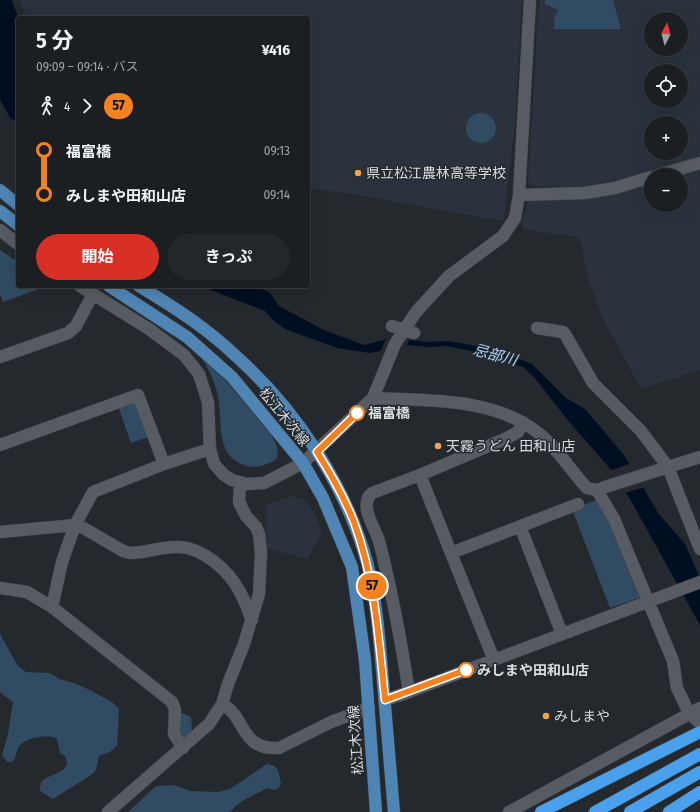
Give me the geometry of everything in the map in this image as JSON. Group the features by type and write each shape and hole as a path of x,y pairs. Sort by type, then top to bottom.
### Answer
{"highway":[{"path":"541,812 697,734"},
{"path":"595,812 700,754"},
{"path":"630,812 700,772"},
{"path":"669,812 700,792"}],"main road":[{"path":"0,190 16,202"},
{"path":"0,211 16,223"},
{"name":"松江木次線","path":"112,288 164,320 207,353 232,377 255,403 303,464 323,498 352,567 366,660 376,812"},
{"name":"松江木次線","path":"142,288 187,316 238,357 267,386 317,452 348,509 367,563 373,589 385,700 394,812"}],"street":[{"path":"83,288 154,333 184,355 193,364 199,374 208,402 210,449 212,458 218,470 224,475 240,482 255,484 264,483 303,464 373,398 402,331 427,298 445,280 503,236 515,218 519,195 530,0"},
{"path":"681,168 700,162"},
{"path":"519,195 585,193 615,188 644,179"},
{"path":"0,230 16,242"},
{"path":"0,357 68,333 76,326 93,294"},
{"path":"537,328 563,332 593,383 642,431 700,549"},
{"path":"0,445 138,395 164,464"},
{"path":"373,398 473,405 497,410 523,422 538,432 557,451 587,488 601,488 700,457"},
{"path":"409,692 391,588 378,537 366,503 372,493 420,475 508,438 518,432 523,422"},
{"path":"52,607 60,569 75,525 93,492 164,464 210,449"},
{"path":"420,475 494,660"},
{"path":"108,812 209,724 222,704 252,620 259,594 261,553 259,534 256,527 246,516 239,502 240,482"},
{"path":"601,488 651,600 673,661 677,688 694,711 700,723"},
{"path":"451,553 578,504"},
{"path":"0,532 75,525 80,526 123,551 139,553 180,547 201,552 210,558 233,582 240,592 252,620"},
{"path":"520,526 562,634"},
{"path":"385,700 700,582"},
{"path":"0,588 28,592 52,607 172,702 175,710 174,734 183,748"},
{"path":"222,704 228,707 247,735 257,745 269,748 279,748 332,722 369,708"},
{"path":"509,812 694,711"}],"shaded area":[{"path":"20,0 522,0 515,121 504,218 502,221 352,194 316,189 310,190 310,16 26,16"},
{"path":"539,0 700,0 700,158 663,168 644,168 644,173 578,188 531,186 528,182"},
{"path":"545,0 613,0 621,29 554,29 555,16 559,10 545,4"},
{"path":"481,113 492,117 496,128 492,139 481,143 470,139 466,128 470,117"},
{"path":"700,165 700,370 644,388 640,387 602,317 586,272 582,244 577,237 523,229 522,224 528,200 609,195 644,183 644,212 688,212 688,169"},
{"path":"0,250 16,261 16,288 42,288 3,302 0,294"},
{"path":"202,359 226,381 271,434 277,447 278,454 276,460 263,465 250,467 241,464 232,458 226,451 221,432 217,392 211,375"},
{"path":"135,400 148,437 131,443 118,406"},
{"path":"291,496 307,501 317,518 322,533 307,559 266,548 266,505"},
{"path":"599,499 639,594 639,598 610,608 572,509"},
{"path":"0,634 18,666 26,672 50,673 59,679 74,683 90,690 112,702 119,709 117,745 110,752 99,756 96,770 91,775 53,799 40,791 40,787 42,781 60,772 66,766 67,761 65,756 60,753 57,739 49,736 43,736 24,742 18,747 15,758 12,762 7,762 2,755 8,734 13,702 0,691"},
{"path":"182,713 191,717 192,729 190,734 182,738 178,734 179,714"},
{"path":"267,764 274,766 278,770 281,784 279,788 274,790 268,788 238,804 230,812 128,812 156,786 174,785 190,791 218,792 230,789"}],"water":[{"path":"0,0 12,0 17,16 16,16 16,120 11,119 0,100"},
{"name":"忌部川","path":"206,288 260,288 270,293 279,306 324,330 364,345 391,338 427,342 448,341 489,348 532,364 566,398 585,409 624,455 658,513 685,544 700,578 700,625 630,499 608,466 570,423 534,377 523,367 491,355 446,346 427,347 408,345 370,353 337,348 285,329 273,320 265,311"}],"pier":[{"path":"391,336 410,339 405,348 379,354 387,337"},
{"path":"632,463 646,487 624,493 609,471"}],"bus line":[{"name":"57","path":"357,413 317,452 343,497 367,563 373,589 385,700 466,670"}],"place":[{"name":"県立松江農林高等学校","path":"358,173"},
{"name":"福富橋","path":"357,413"},
{"name":"天霧うどん 田和山店","path":"438,446"},
{"name":"みしまや田和山店","path":"466,670"},
{"name":"みしまや","path":"546,716"}]}
